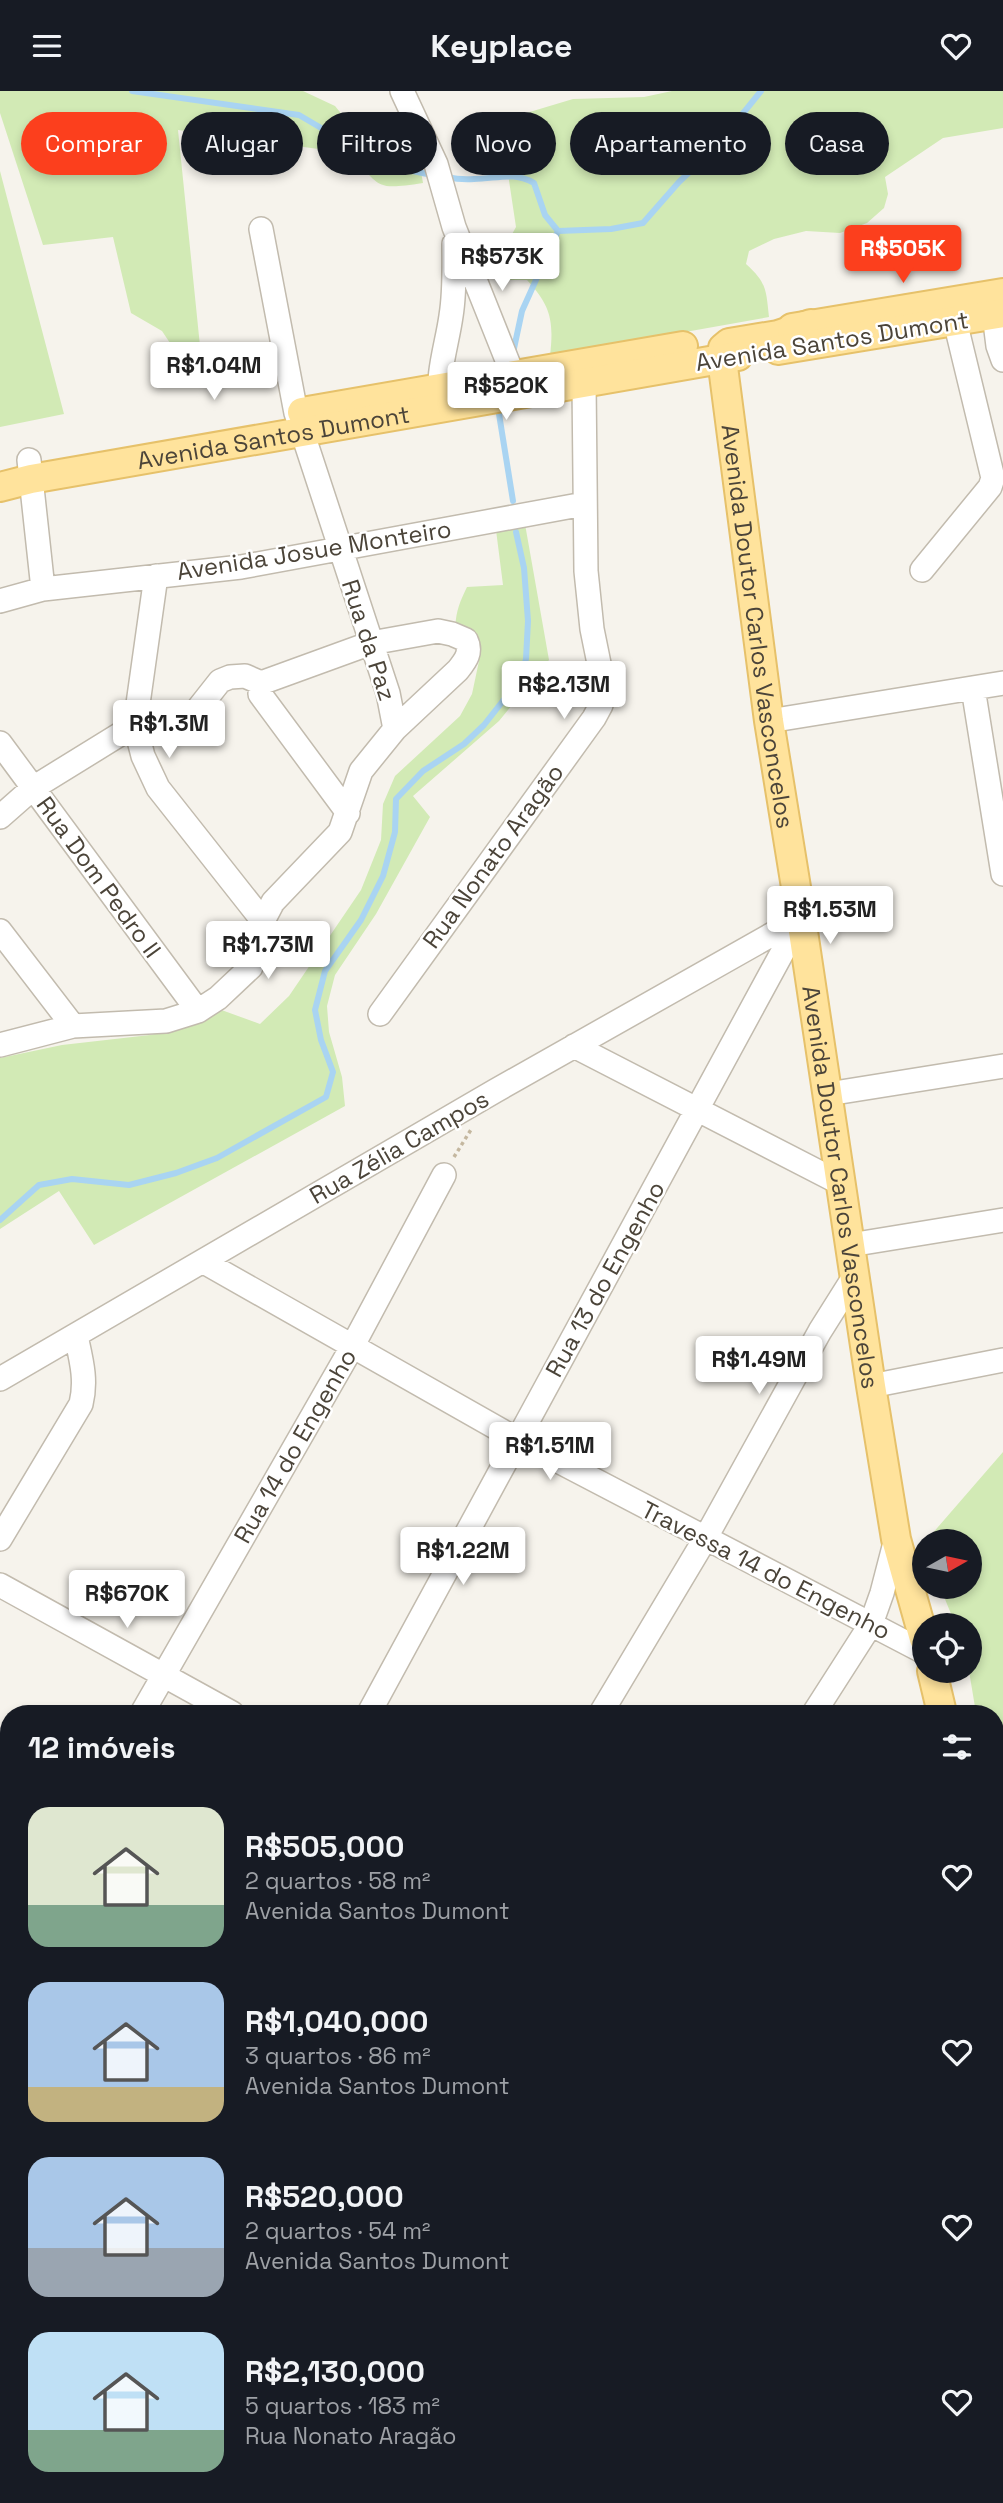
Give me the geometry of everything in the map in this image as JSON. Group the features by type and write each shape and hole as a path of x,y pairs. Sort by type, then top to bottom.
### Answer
{"main road":[{"name":"Avenida Santos Dumont","path":"582,373 722,359 955,321 1000,307"},
{"name":"Avenida Santos Dumont","path":"0,467 30,470 514,385 811,324 1000,307"},
{"path":"722,359 723,348 729,343 778,335 811,324"},
{"name":"Avenida Doutor Carlos Vasconcelos","path":"722,359 769,721 854,1277 896,1539 917,1613"},
{"name":"Avenida Santos Dumont","path":"0,487 30,470"},
{"path":"935,1683 940,1705"}],"street":[{"path":"402,91 436,164 454,227 514,385"},
{"path":"440,398 455,281 454,227"},
{"name":"Rua da Paz","path":"261,229 299,422 388,693 395,729"},
{"path":"1000,307 998,346 1003,360"},
{"path":"922,570 990,487 993,478 955,321"},
{"name":"Rua Nonato Aragão","path":"380,1014 601,705 604,688 592,629 586,571 582,373"},
{"path":"30,470 43,589"},
{"name":"Avenida Josue Monteiro","path":"0,601 43,589 241,567 584,504"},
{"path":"156,576 135,725 143,757 159,788 263,921"},
{"path":"0,817 33,788 135,725 180,726 190,719 219,681 245,676 261,683 371,643 438,632 452,634 467,643 467,659 458,670 395,729 361,771 340,832 273,902 263,921 251,967 218,998 198,1011 166,1021 73,1026 0,1045"},
{"path":"261,683 260,694 348,813"},
{"path":"769,721 1003,683"},
{"path":"973,688 1003,874"},
{"name":"Rua Dom Pedro II","path":"0,743 198,1011"},
{"name":"Rua Zélia Campos","path":"0,1379 351,1174 801,918"},
{"name":"Rua 13 do Engenho","path":"373,1705 801,918"},
{"path":"0,931 73,1026"},
{"path":"574,1046 840,1183"},
{"path":"828,1094 1003,1066"},
{"name":"Rua 14 do Engenho","path":"146,1705 352,1347 444,1175"},
{"path":"850,1245 1003,1220"},
{"name":"Travessa 14 do Engenho","path":"204,1262 518,1440 912,1645"},
{"path":"606,1705 705,1539 820,1331 854,1277"},
{"path":"0,1539 81,1404 85,1373 76,1336"},
{"path":"871,1386 1003,1360"},
{"path":"819,1705 872,1623 896,1539"},
{"path":"0,1585 217,1705"}],"path":[{"path":"444,1175 476,1122"}],"green space":[{"path":"0,91 303,91 335,106 340,112 317,112 317,149 303,147 303,112 181,112 181,130 178,130 181,175 200,346 183,349 172,346 162,331 131,313 113,237 43,245 0,113"},
{"path":"672,91 1003,91 1003,128 943,138 889,174 889,112 785,112 785,175 888,175 885,177 888,194 884,208 867,223 840,233 806,231 774,239 749,251 746,264 764,287 769,317 550,356 551,323 546,306 527,280 508,280 502,272 506,245 516,227 508,175 556,175 556,112 530,112 573,99 644,97"},
{"path":"0,171 64,414 0,427"},
{"path":"369,175 422,175 423,183 386,186"},
{"path":"525,524 549,660 499,721 413,796 430,817 376,914 335,975 327,1006 329,1032 342,1077 345,1106 94,1245 59,1191 0,1229 0,1058 62,1045 150,1035 190,1026 216,1008 260,1024 289,996 361,890 381,840 383,804 395,776 460,716 472,694 479,661 465,651 458,639 456,625 460,602 467,587 503,585 496,530"},
{"path":"1003,1452 1003,1705 975,1705 971,1683 982,1683 982,1613 951,1613 945,1599 982,1599 982,1529 936,1529"}],"waterway":[{"path":"132,91 299,115 317,126"},
{"path":"446,177 467,179 512,176 527,179 534,183 545,215 558,231 611,229 643,223 679,182 715,148 761,91"},
{"path":"513,353 522,311 558,231"},
{"path":"501,410 499,414 513,501"},
{"path":"0,1220 39,1185 72,1179 129,1185 176,1173 217,1158 326,1097 333,1072 321,1040 315,1010 325,971 361,920 383,876 395,832 396,799 423,771 464,744 484,725 520,679 526,659 528,621 524,568 516,532"}]}
